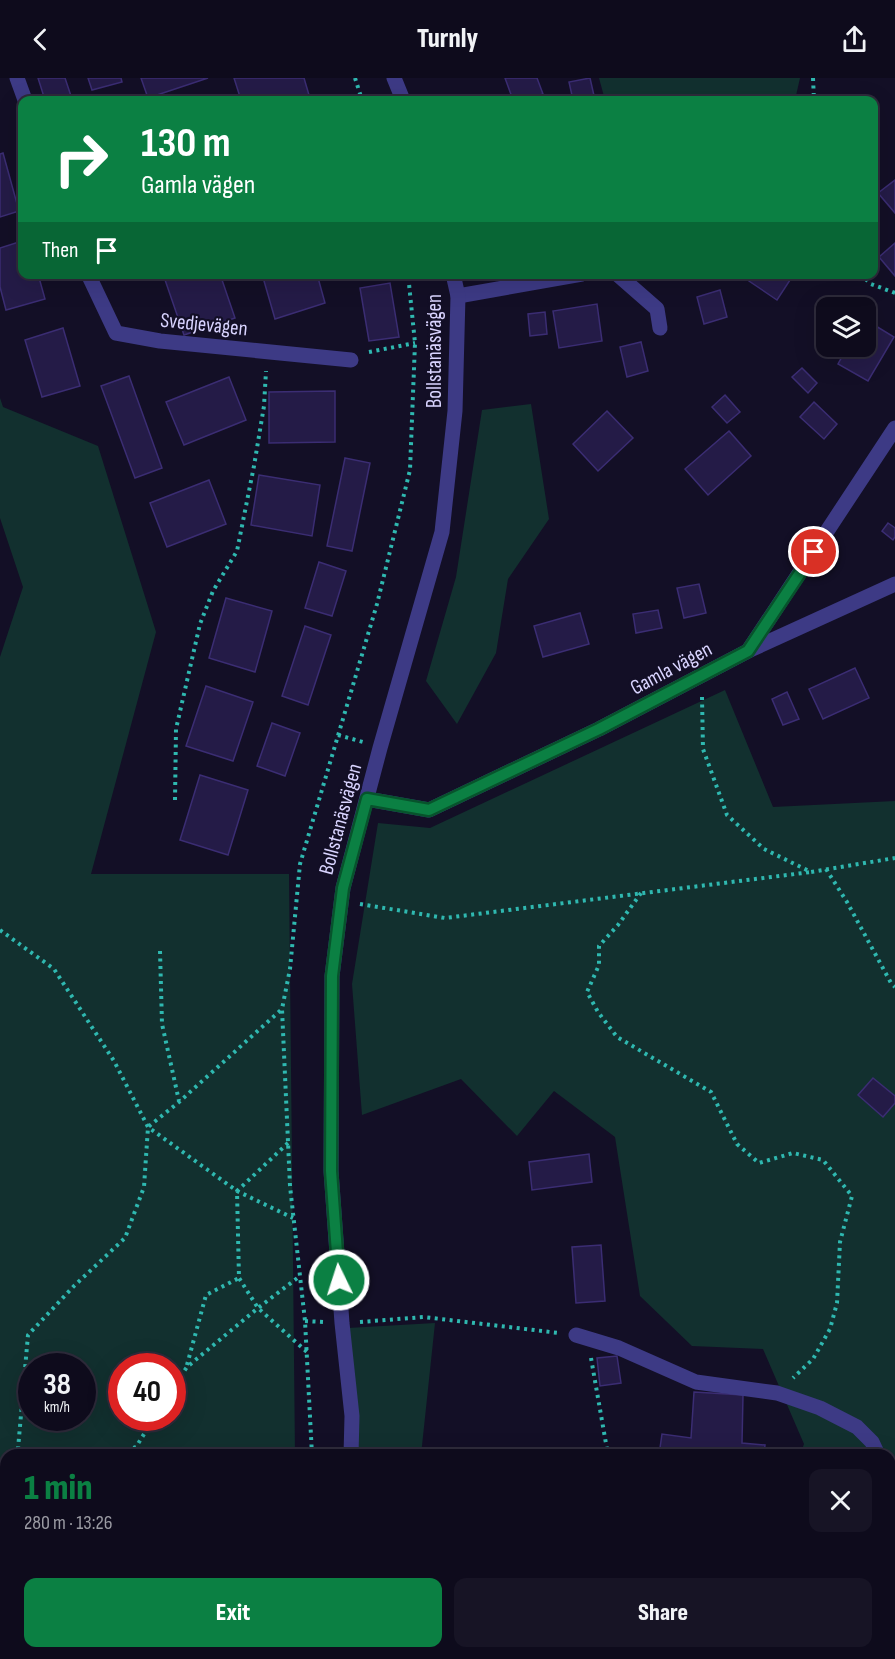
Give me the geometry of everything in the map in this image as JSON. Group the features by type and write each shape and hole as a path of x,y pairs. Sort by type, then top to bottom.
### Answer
{"street":[{"path":"17,78 24,96"},
{"path":"394,78 401,96"},
{"name":"Svedjevägen","path":"90,279 116,333 160,342 351,360"},
{"name":"Bollstanäsvägen","path":"351,1449 352,1416 342,1323 331,1171 332,976 343,888 442,532 455,411 458,296 454,279"},
{"path":"458,296 554,279"},
{"path":"623,279 657,309 660,328"},
{"name":"Gamla vägen","path":"367,799 429,810 599,729 748,651 895,428"},
{"path":"748,651 895,584"},
{"path":"576,1335 620,1348 696,1382 777,1393 820,1408 857,1427 872,1442 875,1449"}],"path":[{"path":"355,78 361,96"},
{"path":"813,78 814,96"},
{"path":"312,1449 305,1321 290,1186 282,1009 290,969 300,864 377,604 410,470 415,344 408,279"},
{"path":"866,279 871,284 895,293"},
{"path":"351,360 365,353 415,344"},
{"path":"175,800 176,729 200,624 213,591 237,551 264,406 268,352"},
{"path":"702,675 703,749 727,815 765,849 811,872"},
{"path":"342,901 445,918 811,872 895,858"},
{"path":"826,869 895,987"},
{"path":"641,893 618,925 598,946 599,965 587,992 598,1012 617,1037 711,1092 737,1144 759,1163 793,1153 823,1160 852,1196 840,1242 837,1303 830,1329 813,1359 777,1393"},
{"path":"0,930 54,969 114,1061 148,1127 237,1191 294,1218"},
{"path":"160,951 162,1024 179,1102"},
{"path":"16,1449 28,1335 74,1286 125,1238 144,1187 148,1127 282,1009"},
{"path":"288,1142 237,1191 239,1278 258,1308 307,1352"},
{"path":"187,1367 300,1276"},
{"path":"187,1367 206,1295 239,1278"},
{"path":"305,1321 342,1323 424,1317 576,1335 589,1348 607,1449"},
{"path":"130,1449 136,1447 146,1431"}],"green space":[{"path":"599,78 800,78 796,96 604,96"},
{"path":"0,398 3,407 98,446 156,632 91,874 289,874 295,1449 0,1449 0,657 23,587 0,518"},
{"path":"531,404 549,519 508,579 496,653 457,724 426,681 456,577 482,410"},
{"path":"725,690 773,807 895,801 895,1449 802,1449 804,1444 763,1349 692,1346 640,1296 615,1137 554,1091 517,1136 461,1079 362,1115 352,984 378,823 430,828"},
{"path":"435,1323 422,1449 357,1449 348,1328"}],"building":[{"path":"38,78 65,78 71,96 44,96"},
{"path":"88,78 121,78 122,82 92,90"},
{"path":"141,78 208,78 154,96 147,96"},
{"path":"234,78 304,78 309,95 306,96 240,96"},
{"path":"505,78 537,78 543,94 537,96 512,96"},
{"path":"590,78 594,96 572,96 569,82"},
{"path":"3,153 18,211 0,217 0,154"},
{"path":"895,180 895,213 878,193"},
{"path":"18,242 18,279 39,279 45,299 6,310 0,287 0,248"},
{"path":"895,243 895,276 879,257"},
{"path":"165,279 222,279 235,318 184,335"},
{"path":"263,279 318,279 325,303 275,319"},
{"path":"750,279 791,279 777,300 749,281"},
{"path":"390,283 399,337 369,341 360,288"},
{"path":"720,290 727,317 704,324 697,297"},
{"path":"597,304 602,341 559,348 553,311"},
{"path":"545,312 547,334 530,336 528,314"},
{"path":"876,326 894,337 868,381 838,364 842,357 876,357"},
{"path":"63,328 80,386 42,397 25,340"},
{"path":"641,342 648,371 627,377 620,347"},
{"path":"802,368 817,383 808,393 792,377"},
{"path":"129,376 162,468 135,478 101,386"},
{"path":"229,377 246,420 184,445 166,402"},
{"path":"335,391 335,442 269,443 269,392"},
{"path":"725,395 740,412 727,423 712,407"},
{"path":"814,402 837,424 824,439 800,417"},
{"path":"607,411 633,438 598,471 573,444"},
{"path":"729,431 751,456 708,495 685,469"},
{"path":"345,458 370,463 352,551 327,546"},
{"path":"259,475 320,485 312,536 251,525"},
{"path":"209,480 226,524 167,547 150,503"},
{"path":"888,523 895,528 893,540 882,531"},
{"path":"319,562 346,571 332,616 305,608"},
{"path":"699,584 706,613 684,618 677,588"},
{"path":"226,598 272,611 255,672 209,658"},
{"path":"658,610 662,628 636,633 633,614"},
{"path":"580,613 589,644 543,657 534,626"},
{"path":"305,626 331,635 308,705 282,696"},
{"path":"855,668 869,698 823,719 809,689"},
{"path":"206,686 253,702 233,761 186,746"},
{"path":"787,692 799,719 783,725 772,699"},
{"path":"272,723 300,733 285,776 257,766"},
{"path":"200,775 248,790 228,855 180,840"},
{"path":"873,1078 895,1096 895,1103 883,1117 858,1095"},
{"path":"589,1154 592,1182 532,1190 529,1162"},
{"path":"601,1245 605,1301 576,1303 572,1247"},
{"path":"617,1356 621,1383 600,1386 597,1358"},
{"path":"694,1392 743,1395 742,1443 765,1445 765,1449 660,1449 662,1434 691,1438"}],"route":[{"path":"339,1280 331,1171 332,976 343,888 367,799 429,810 599,729 748,651 814,552"}]}
